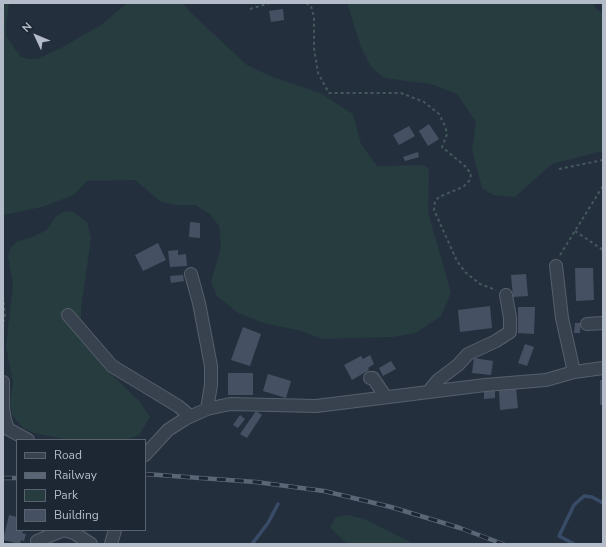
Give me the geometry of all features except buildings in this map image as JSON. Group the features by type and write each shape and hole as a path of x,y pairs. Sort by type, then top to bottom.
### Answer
{"street":[{"path":"556,266 562,318 574,372"},
{"path":"190,274 199,303 211,366 207,409"},
{"path":"429,391 438,380 458,365 468,354 496,341 510,332 510,318 506,295"},
{"path":"68,315 112,366 178,406 190,416"},
{"path":"587,324 603,323"},
{"path":"146,453 168,430 190,416 207,409 230,404 316,406 429,391 546,380 574,372 603,368"},
{"path":"370,378 373,378 385,396"},
{"path":"3,382 4,420 8,429 26,439"},
{"path":"37,541 62,531"},
{"path":"67,531 74,533 91,544"},
{"path":"111,544 115,531"}],"path":[{"path":"250,9 270,3"},
{"path":"306,3 311,6 314,17 314,48 318,73 329,93 401,93 424,102 439,114 447,134 442,147 465,166 471,174 470,180 463,187 439,197 435,202 434,210 457,261 465,272 480,284 506,295"},
{"path":"559,169 603,160"},
{"path":"556,266 560,254 603,186"},
{"path":"575,231 603,250"},
{"path":"3,296 5,318 3,322"}],"green space":[{"path":"3,3 9,3 6,36 20,56 28,59 37,59 61,48 101,25 127,3 183,3 190,12 247,65 270,76 320,93 353,114 361,144 377,166 423,165 429,170 428,212 451,293 441,316 416,333 392,337 322,339 301,331 264,323 238,313 217,296 211,282 221,247 219,226 210,214 195,205 176,205 161,202 135,180 87,181 74,195 42,207 3,215"},
{"path":"347,3 593,3 596,9 603,13 603,151 552,164 515,197 493,195 482,188 472,150 476,122 457,94 431,84 384,78 371,67 361,47"},
{"path":"65,211 73,212 87,222 91,238 81,309 81,326 96,356 110,373 140,402 150,417 139,435 128,439 64,439 34,433 23,428 12,415 10,402 13,383 6,346 13,285 8,256 11,247 18,241 30,238 47,230 56,216"},
{"path":"348,515 364,519 412,543 420,544 347,544 330,527 336,517"}],"waterway":[{"path":"574,544 559,536 574,505 584,496 592,497 603,503"},
{"path":"252,544 268,523 278,504"}],"railway":[{"path":"146,474 256,482 324,491 391,507 460,528 503,544"},
{"path":"3,478 16,478"}]}
